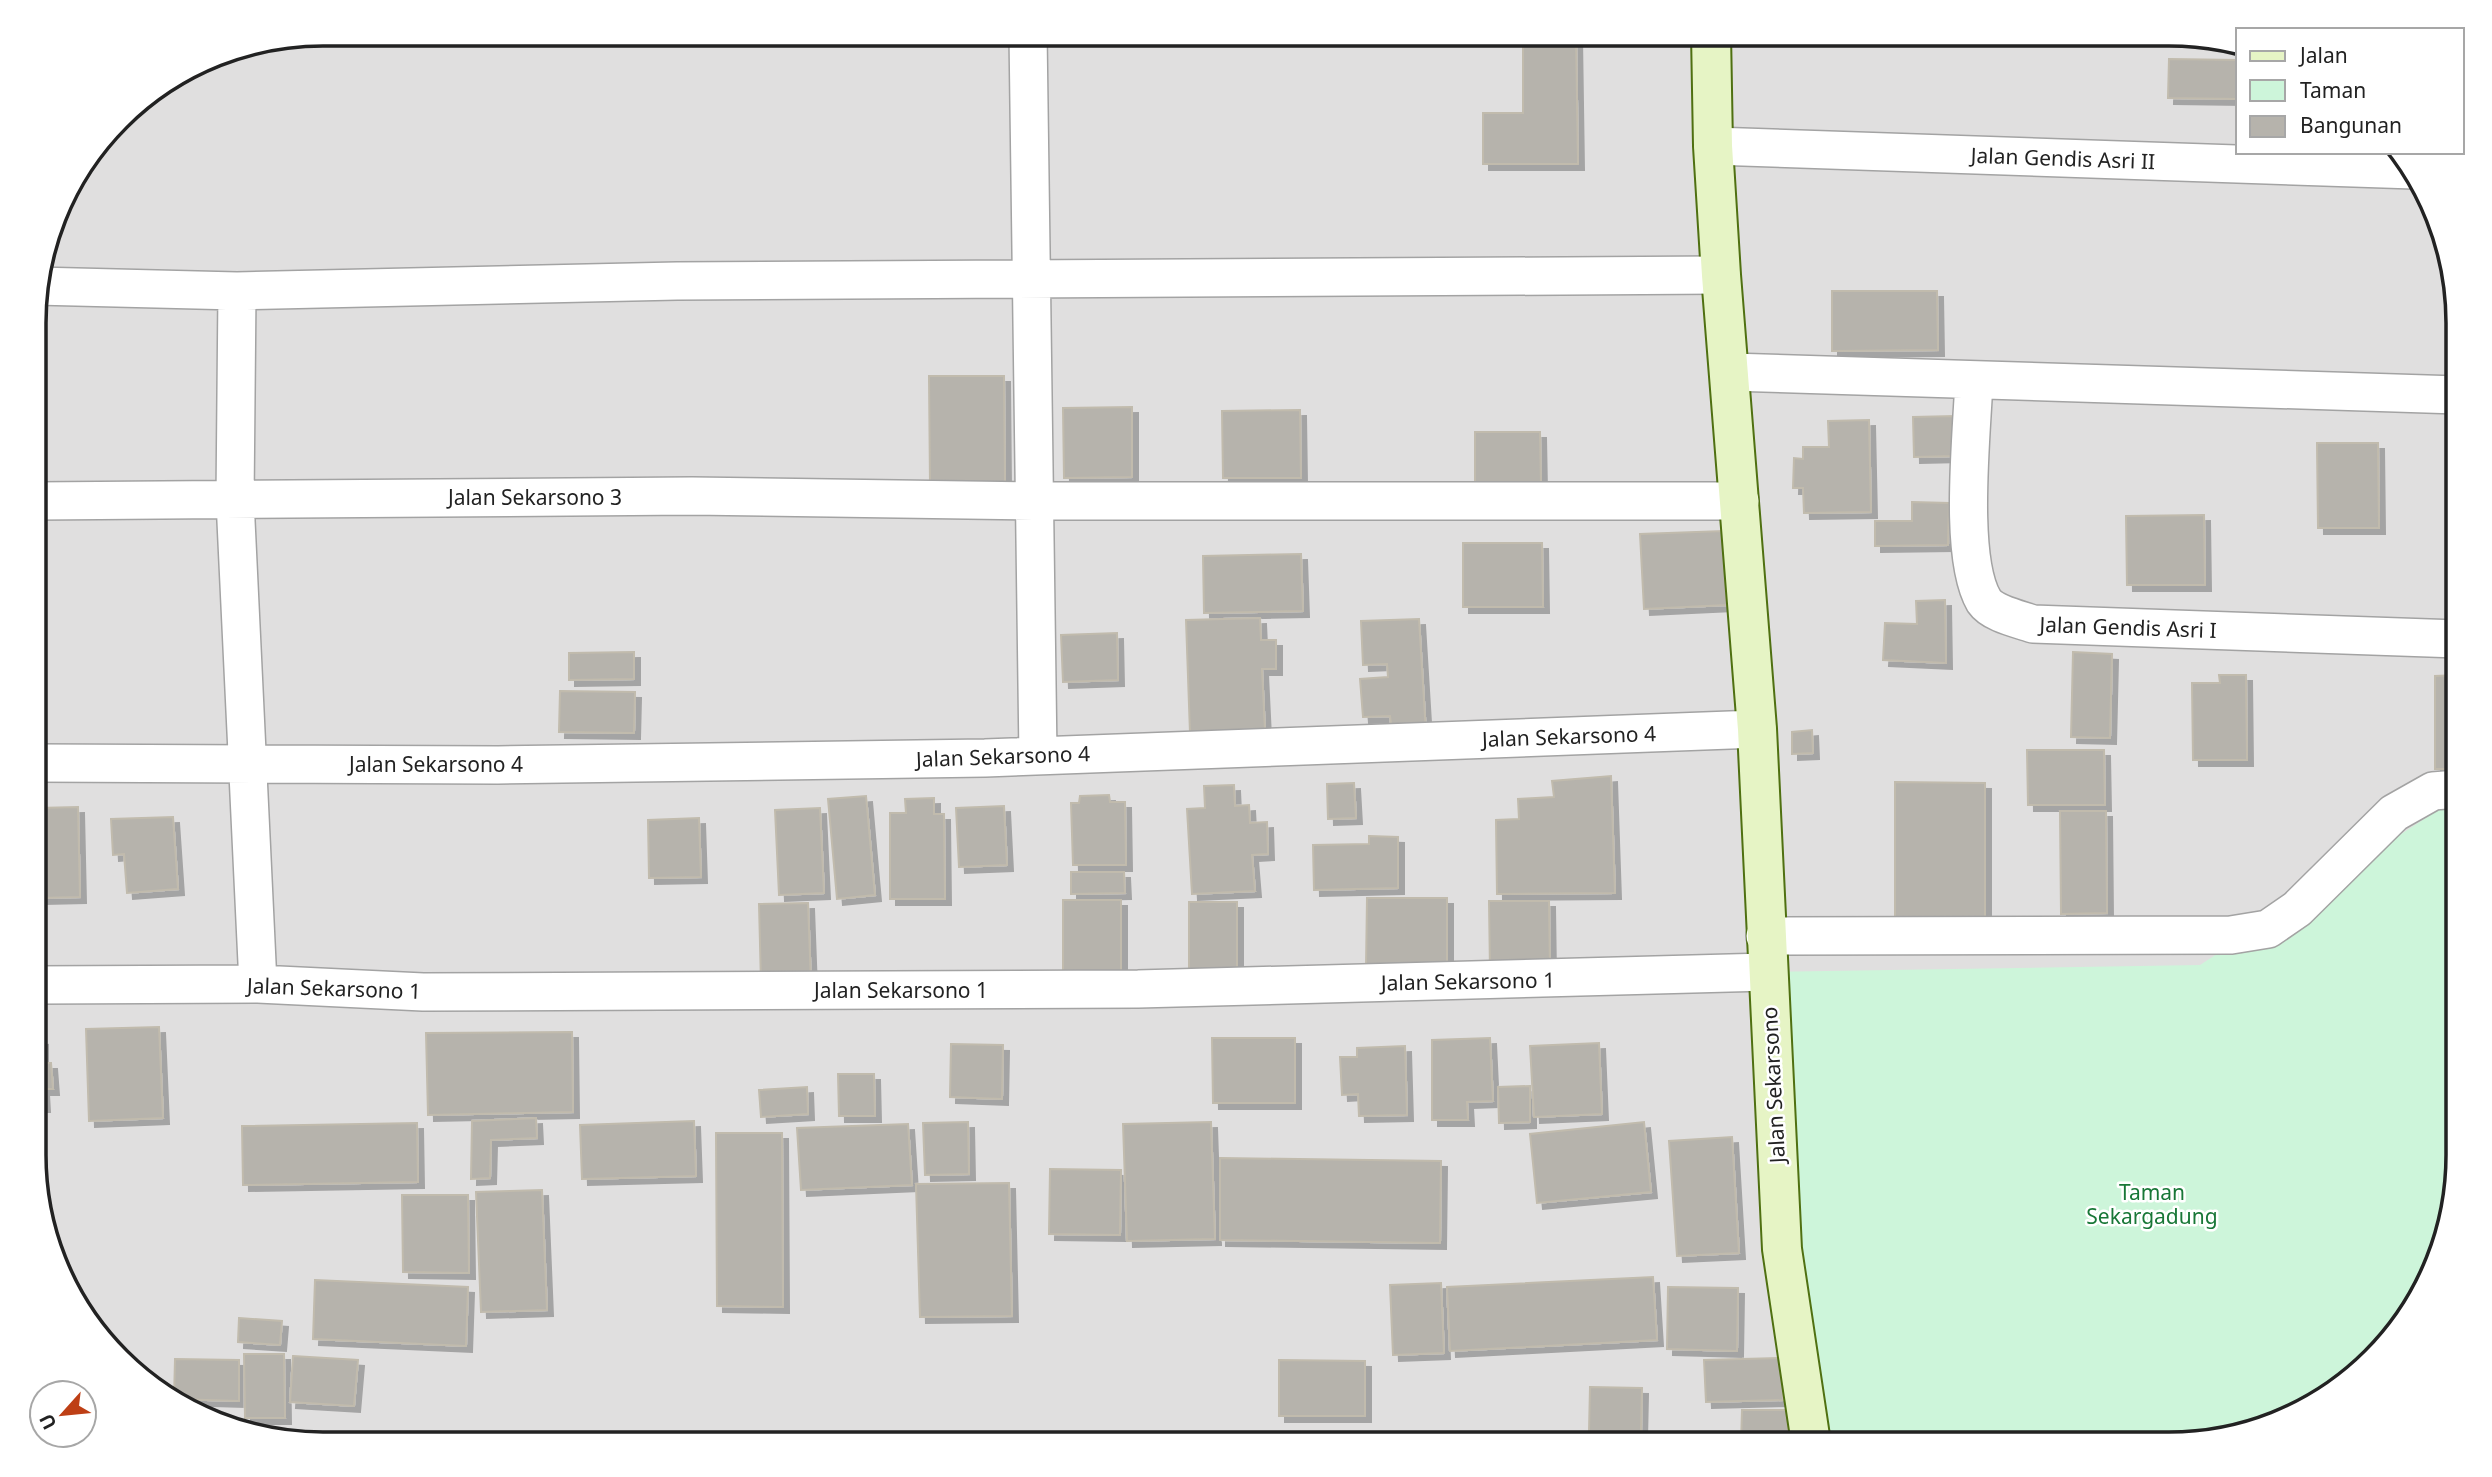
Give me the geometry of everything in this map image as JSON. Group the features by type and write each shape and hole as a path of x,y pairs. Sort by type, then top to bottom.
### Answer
{"street":[{"path":"1028,46 1038,756"},
{"name":"Jalan Sekarsono","path":"1711,46 1713,146 1721,275 1757,729 1782,1249 1809,1432"},
{"name":"Jalan Gendis Asri II","path":"1713,146 2400,170"},
{"path":"48,286 237,290 677,281 1721,275"},
{"path":"237,290 235,500 258,984"},
{"path":"1730,372 2446,395"},
{"name":"Jalan Gendis Asri I","path":"1974,380 1969,539 1975,573 1985,603 2002,613 2033,624 2446,639"},
{"name":"Jalan Sekarsono 3","path":"46,501 692,496 1034,501 1740,501"},
{"name":"Jalan Sekarsono 4","path":"46,763 498,765 1038,756 1757,729"},
{"name":"Jalan Sekarsono 1","path":"46,985 258,984 424,992 1138,989 1766,954 2231,935 2268,929 2297,909 2394,813 2432,791 2446,790"}],"shaded area":[{"path":"305,46 2187,46 2236,54 2236,154 2394,161 2418,200 2432,234 2446,305 2444,1190 2432,1243 2418,1277 2400,1308 2378,1337 2352,1363 2323,1385 2292,1403 2241,1422 2169,1432 305,1431 234,1417 200,1403 169,1385 140,1363 114,1337 92,1308 74,1277 55,1226 46,1172 46,305 60,234 74,200 92,169 114,140 140,114 169,92 200,74 251,55"}],"green space":[{"name":"Taman Sekargadung","path":"2446,805 2444,1190 2432,1243 2418,1277 2400,1308 2378,1337 2352,1363 2308,1394 2258,1417 2223,1426 2169,1432 1809,1432 1767,972 2200,965"}],"building":[{"path":"1523,46 1576,46 1578,164 1483,164 1483,113 1523,113"},
{"path":"2169,59 2236,60 2236,99 2168,98"},
{"path":"1832,291 1937,291 1938,350 1832,351"},
{"path":"929,376 1004,376 1005,484 930,485"},
{"path":"1132,407 1132,477 1064,478 1063,408"},
{"path":"1300,410 1301,478 1223,478 1222,411"},
{"path":"1955,416 1956,456 1914,457 1913,417"},
{"path":"1869,420 1871,512 1804,513 1803,488 1793,488 1794,458 1803,459 1803,447 1829,447 1828,421"},
{"path":"1475,432 1540,432 1541,485 1475,485"},
{"path":"2317,443 2378,443 2379,528 2318,528"},
{"path":"1912,502 1949,503 1948,545 1875,546 1875,521 1912,521"},
{"path":"2204,515 2205,585 2127,585 2126,516"},
{"path":"1724,531 1727,605 1644,609 1640,534"},
{"path":"1463,543 1542,543 1543,607 1463,607"},
{"path":"1301,554 1303,611 1204,613 1203,556"},
{"path":"1945,600 1946,663 1883,660 1885,623 1917,624 1916,601"},
{"path":"1260,618 1261,640 1276,640 1276,669 1262,669 1265,731 1190,733 1186,620"},
{"path":"1419,619 1426,733 1391,724 1390,716 1363,717 1360,679 1388,677 1387,664 1363,665 1361,621"},
{"path":"1117,633 1118,680 1063,682 1061,635"},
{"path":"634,652 634,679 569,680 569,653"},
{"path":"2073,652 2112,654 2110,738 2071,737"},
{"path":"2219,675 2246,675 2247,760 2193,760 2192,683 2220,683"},
{"path":"2435,676 2446,676 2446,769 2435,769"},
{"path":"560,691 635,692 634,733 559,732"},
{"path":"1812,730 1813,753 1792,754 1792,732"},
{"path":"2027,750 2104,750 2105,805 2028,805"},
{"path":"1611,776 1615,893 1497,894 1496,820 1519,819 1518,799 1554,797 1552,781"},
{"path":"1895,782 1985,783 1985,924 1895,923"},
{"path":"1354,783 1356,818 1328,819 1327,784"},
{"path":"1234,785 1235,806 1249,805 1250,823 1267,822 1268,854 1252,855 1255,891 1192,894 1187,809 1205,808 1204,786"},
{"path":"1109,795 1110,802 1125,802 1126,865 1073,865 1071,803 1079,803 1080,796"},
{"path":"866,796 875,895 837,899 828,799"},
{"path":"934,798 934,814 944,814 945,899 890,899 890,813 906,813 905,799"},
{"path":"1004,806 1007,865 959,867 956,808"},
{"path":"78,807 80,897 46,898 46,808"},
{"path":"820,808 824,893 779,895 775,810"},
{"path":"2060,811 2106,811 2107,913 2061,914"},
{"path":"173,817 178,889 127,893 124,854 113,855 111,819"},
{"path":"699,818 701,877 649,878 648,820"},
{"path":"1369,836 1398,837 1398,888 1314,890 1313,845 1369,844"},
{"path":"1071,872 1124,872 1125,893 1071,894"},
{"path":"1367,898 1447,898 1447,968 1366,968"},
{"path":"1063,900 1121,900 1121,981 1063,980"},
{"path":"1489,901 1549,901 1550,970 1490,971"},
{"path":"1189,902 1237,902 1237,969 1189,969"},
{"path":"808,903 811,983 761,984 759,904"},
{"path":"159,1027 163,1118 89,1121 86,1029"},
{"path":"572,1032 573,1112 428,1115 426,1033"},
{"path":"1212,1038 1295,1038 1295,1103 1213,1103"},
{"path":"1490,1038 1493,1101 1467,1102 1468,1120 1432,1120 1432,1040"},
{"path":"1599,1043 1602,1114 1534,1117 1530,1046"},
{"path":"951,1044 1003,1045 1002,1099 950,1097"},
{"path":"1405,1046 1407,1115 1359,1116 1358,1094 1342,1095 1340,1057 1357,1057 1357,1048"},
{"path":"46,1063 51,1063 53,1089 46,1089"},
{"path":"838,1074 874,1074 875,1116 839,1116"},
{"path":"1530,1086 1530,1122 1499,1123 1498,1087"},
{"path":"807,1087 808,1114 761,1117 759,1090"},
{"path":"536,1118 537,1138 491,1140 490,1178 471,1179 472,1121"},
{"path":"694,1121 696,1176 582,1179 580,1125"},
{"path":"968,1122 969,1174 925,1175 923,1123"},
{"path":"1211,1122 1215,1239 1127,1241 1123,1124"},
{"path":"1644,1122 1651,1192 1537,1203 1530,1134"},
{"path":"417,1123 418,1182 243,1185 242,1126"},
{"path":"908,1124 912,1185 801,1190 797,1128"},
{"path":"716,1133 782,1133 783,1307 717,1306"},
{"path":"1732,1137 1739,1253 1677,1256 1669,1141"},
{"path":"1220,1158 1441,1161 1440,1243 1220,1240"},
{"path":"1050,1169 1121,1170 1120,1235 1049,1234"},
{"path":"1009,1183 1012,1316 920,1317 916,1184"},
{"path":"542,1190 547,1310 481,1312 476,1192"},
{"path":"402,1195 468,1195 469,1273 403,1272"},
{"path":"1653,1277 1657,1340 1450,1351 1447,1287"},
{"path":"315,1280 468,1287 466,1346 313,1339"},
{"path":"1441,1283 1444,1353 1393,1355 1390,1285"},
{"path":"1668,1287 1738,1288 1737,1351 1667,1349"},
{"path":"239,1318 282,1321 280,1345 238,1342"},
{"path":"244,1354 284,1354 285,1418 245,1418"},
{"path":"293,1356 358,1360 354,1406 290,1402"},
{"path":"1782,1358 1783,1400 1706,1402 1704,1360"},
{"path":"175,1359 239,1360 239,1401 194,1400 174,1388"},
{"path":"1279,1360 1365,1361 1365,1416 1279,1416"},
{"path":"1590,1387 1642,1388 1641,1432 1589,1432"},
{"path":"1742,1410 1788,1410 1788,1432 1741,1432"}]}
